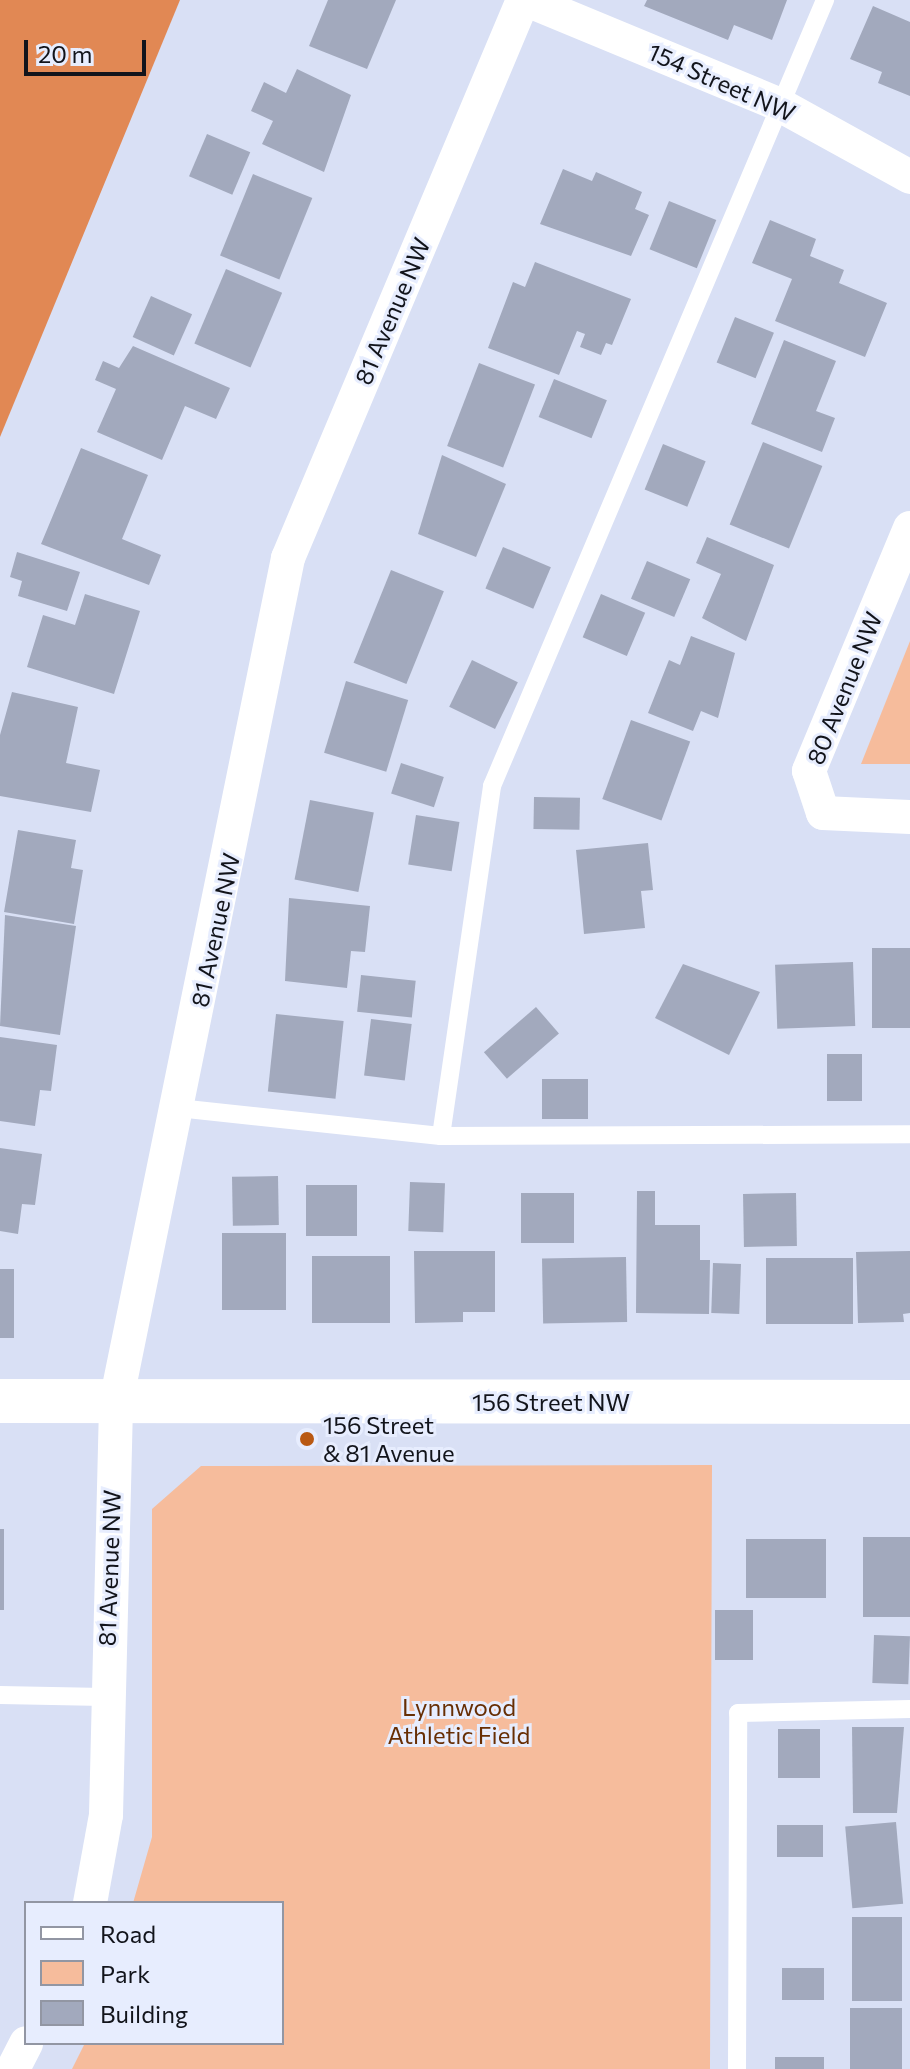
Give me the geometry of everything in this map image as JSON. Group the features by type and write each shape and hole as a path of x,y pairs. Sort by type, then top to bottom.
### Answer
{"street":[{"name":"154 Street NW","path":"525,0 778,104 910,177"},
{"name":"81 Avenue NW","path":"90,1901 106,1815 104,1697 116,1402 288,558 525,0"},
{"name":"80 Avenue NW","path":"910,528 809,771 823,813 910,817"},
{"name":"156 Street NW","path":"0,1401 910,1402"},
{"path":"13,2069 25,2045"}],"lane":[{"path":"441,1136 492,786 778,104 825,0"},
{"path":"178,1108 441,1136 910,1134"},
{"path":"0,1695 104,1697"},
{"path":"737,2069 738,1713 910,1709"}],"green space":[{"path":"910,641 910,764 861,764"},
{"name":"Lynnwood Athletic Field","path":"712,1465 710,2069 72,2069 84,2045 284,2045 284,1901 134,1901 152,1837 152,1509 201,1466"}],"shaded area":[{"path":"0,0 180,0 0,437"}],"building":[{"path":"328,0 396,0 367,69 309,46"},
{"path":"647,0 787,0 772,40 734,25 728,40 644,6"},
{"path":"873,6 910,22 910,96 878,83 882,72 850,59"},
{"path":"297,69 351,95 324,172 262,144 273,121 251,111 264,82 286,93"},
{"path":"207,134 250,152 232,195 189,176"},
{"path":"563,169 592,181 596,172 642,192 635,209 649,215 631,256 540,224"},
{"path":"253,174 312,198 279,280 220,256"},
{"path":"669,201 716,220 697,268 650,249"},
{"path":"770,220 816,239 810,256 844,270 839,283 887,303 865,357 775,321 792,279 752,263"},
{"path":"535,262 631,299 612,345 606,343 601,355 580,347 585,334 577,331 559,375 488,348 513,282 525,287"},
{"path":"226,269 282,293 251,367 194,344"},
{"path":"151,296 192,314 174,355 133,337"},
{"path":"735,317 774,333 756,378 717,362"},
{"path":"784,340 836,361 816,411 835,418 822,452 751,424"},
{"path":"133,346 230,388 216,419 185,406 162,460 97,432 116,389 95,380 103,361 119,368"},
{"path":"479,363 535,385 503,468 447,446"},
{"path":"554,379 607,400 591,438 539,417"},
{"path":"763,442 822,466 789,548 730,525"},
{"path":"663,444 706,461 687,507 645,489"},
{"path":"81,448 148,475 122,539 161,555 149,585 41,544"},
{"path":"442,455 506,484 476,557 418,534"},
{"path":"707,537 774,565 746,641 702,618 721,574 696,563"},
{"path":"503,547 551,567 533,609 485,588"},
{"path":"17,552 80,572 67,611 18,596 22,581 10,577"},
{"path":"647,561 690,579 674,617 631,599"},
{"path":"391,570 444,591 406,684 354,663"},
{"path":"85,594 140,611 114,694 27,667 43,615 75,625"},
{"path":"601,594 645,613 627,656 583,637"},
{"path":"691,636 735,653 718,718 701,711 693,731 648,713 669,660 680,665"},
{"path":"472,660 518,682 495,729 449,707"},
{"path":"346,681 408,700 386,772 324,753"},
{"path":"12,692 78,707 66,763 100,770 91,812 0,796 0,735"},
{"path":"631,720 690,742 661,820 602,799"},
{"path":"401,763 444,777 434,807 391,793"},
{"path":"534,797 580,798 579,830 533,829"},
{"path":"310,800 374,812 358,892 295,880"},
{"path":"416,815 459,822 452,871 408,864"},
{"path":"18,830 76,840 71,868 83,870 74,924 4,912"},
{"path":"648,843 653,890 641,891 645,928 584,934 576,850"},
{"path":"289,898 370,906 365,952 351,951 347,988 285,981"},
{"path":"5,915 76,926 60,1035 0,1026"},
{"path":"872,948 910,948 910,1028 872,1028"},
{"path":"853,962 855,1026 777,1029 775,965"},
{"path":"683,964 760,992 729,1055 655,1018"},
{"path":"361,975 416,981 412,1018 357,1012"},
{"path":"536,1007 559,1033 507,1079 484,1052"},
{"path":"276,1014 344,1021 335,1099 268,1092"},
{"path":"371,1019 412,1024 405,1081 364,1076"},
{"path":"0,1037 57,1045 51,1091 40,1090 35,1126 0,1121"},
{"path":"827,1054 862,1054 862,1101 827,1101"},
{"path":"542,1079 588,1079 588,1119 542,1119"},
{"path":"0,1148 42,1154 35,1205 22,1204 18,1234 0,1231"},
{"path":"278,1176 279,1225 233,1226 232,1177"},
{"path":"410,1182 445,1183 443,1232 408,1231"},
{"path":"306,1185 357,1185 357,1236 306,1236"},
{"path":"637,1191 655,1191 655,1225 700,1225 700,1260 710,1260 709,1314 636,1313"},
{"path":"521,1193 574,1193 574,1243 521,1243"},
{"path":"796,1193 797,1246 744,1247 743,1194"},
{"path":"222,1233 286,1233 286,1310 222,1310"},
{"path":"414,1251 495,1251 495,1312 463,1312 463,1322 415,1323"},
{"path":"910,1251 910,1313 903,1314 904,1322 858,1323 856,1252"},
{"path":"312,1256 390,1256 390,1323 312,1323"},
{"path":"626,1257 627,1322 543,1323 542,1258"},
{"path":"766,1258 853,1258 853,1324 766,1324"},
{"path":"713,1263 741,1264 739,1314 711,1313"},
{"path":"0,1269 14,1269 14,1338 0,1338"},
{"path":"0,1529 4,1529 4,1610 0,1610"},
{"path":"863,1537 910,1537 910,1617 863,1617"},
{"path":"746,1539 826,1539 826,1598 746,1598"},
{"path":"715,1610 753,1610 753,1660 715,1660"},
{"path":"874,1635 910,1636 908,1684 872,1683"},
{"path":"852,1727 904,1727 897,1813 853,1813"},
{"path":"778,1729 820,1729 820,1778 778,1778"},
{"path":"896,1822 903,1904 852,1908 845,1826"},
{"path":"777,1825 823,1825 823,1857 777,1857"},
{"path":"852,1917 902,1917 902,2001 852,2001"},
{"path":"782,1968 824,1968 824,2000 782,2000"},
{"path":"850,2008 902,2008 902,2069 850,2069"},
{"path":"775,2057 824,2057 824,2069 775,2069"}],"place":[{"name":"156 Street & 81 Avenue","path":"307,1439"}]}
